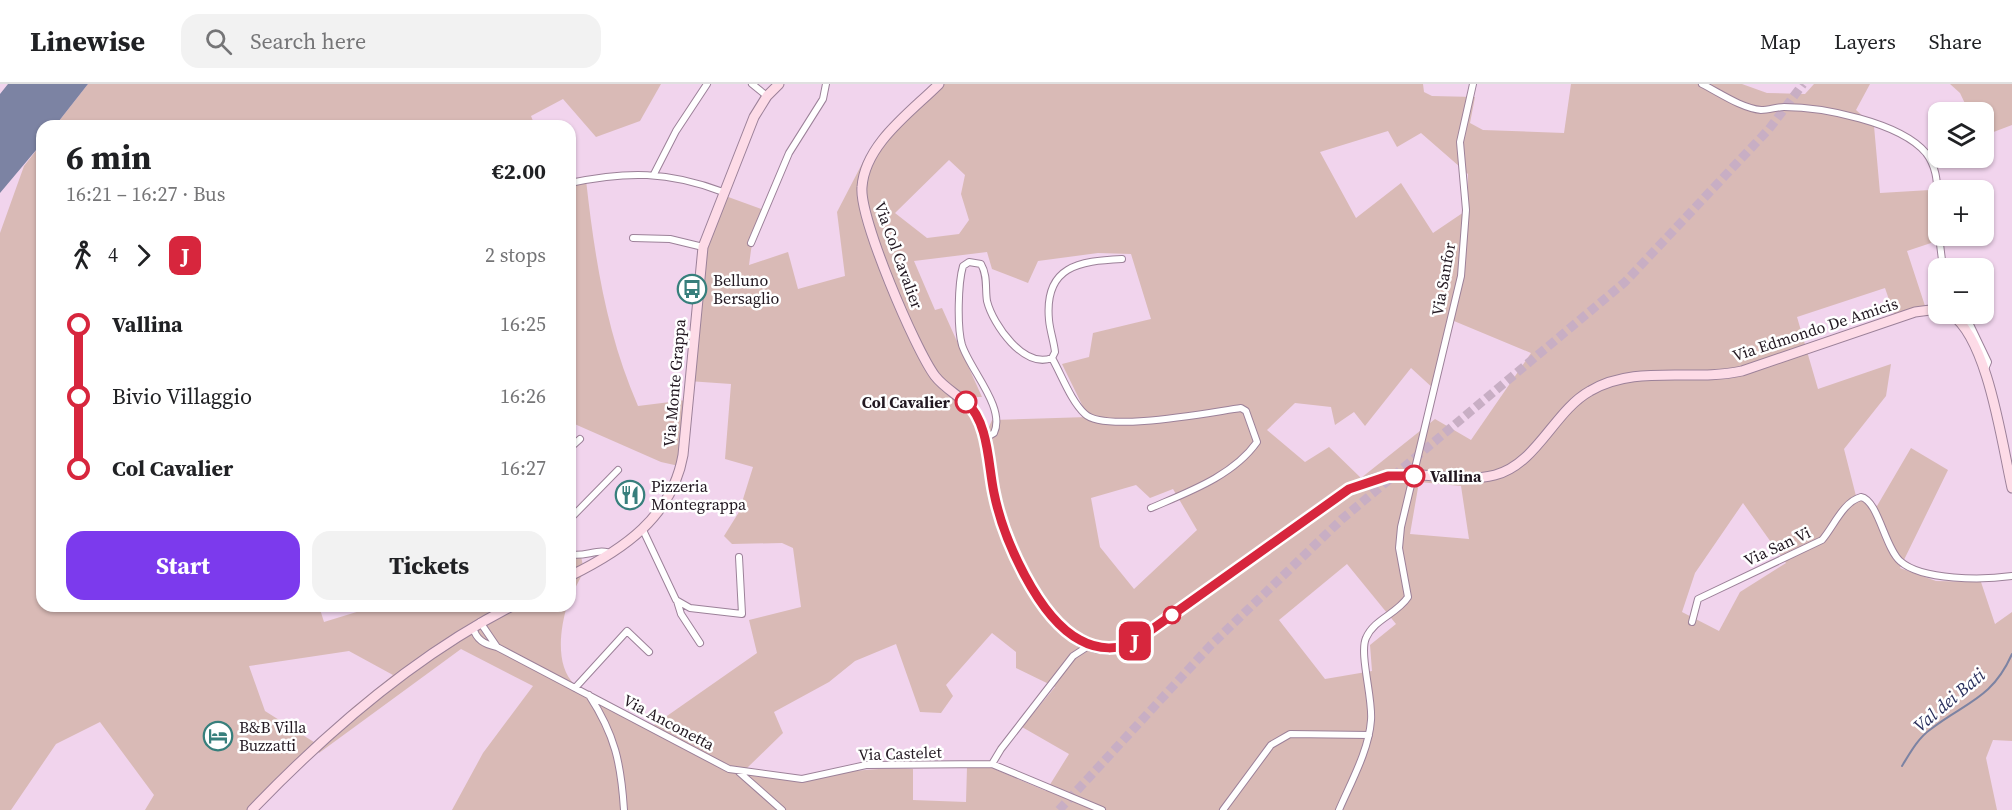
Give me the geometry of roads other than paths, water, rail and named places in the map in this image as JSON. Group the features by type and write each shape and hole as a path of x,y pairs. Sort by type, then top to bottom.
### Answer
{"main road":[{"name":"Via Monte Grappa","path":"576,573 611,555 643,530 665,503 675,485 682,462 703,247 754,117 766,96 779,84"},
{"name":"Via Col Cavalier","path":"939,84 874,150 864,177 862,199 883,263 927,364 938,380 974,410 984,440 1000,515 1025,573 1054,621 1091,645 1117,648 1137,640 1349,489 1388,476 1414,476"},
{"name":"Via Edmondo De Amicis","path":"1414,476 1473,478 1506,471 1525,456 1580,397 1613,380 1638,376 1730,374 1915,312 1928,310"},
{"path":"1960,324 1984,369 2012,488"},
{"path":"252,810 287,774 396,681 477,624 500,612"}],"street":[{"path":"654,174 676,131 707,84"},
{"path":"752,84 766,96"},
{"path":"752,243 789,153 823,99 826,84"},
{"name":"Via Sanfor","path":"1369,735 1372,719 1364,651 1366,638 1376,624 1402,605 1408,597 1400,537 1461,276 1466,210 1460,142 1473,84"},
{"path":"1702,84 1737,102 1760,110 1785,107 1853,114 1919,146 1932,163 1935,180"},
{"path":"576,182 631,173 654,174 680,178 723,192"},
{"path":"633,238 670,240 703,247"},
{"path":"1122,259 1083,262 1070,267 1060,276 1050,303 1049,321 1055,349 1052,358 1081,410 1090,418 1100,422 1126,422 1241,408 1246,411 1257,442 1252,450 1222,474 1151,508"},
{"path":"984,440 994,434 997,417 962,344 961,275 966,263 974,261 983,267 990,308 1012,342 1031,357 1044,361 1052,358"},
{"path":"1970,324 1988,362 1984,369"},
{"path":"576,443 580,439"},
{"path":"576,513 618,470"},
{"name":"Via San Vi","path":"1692,622 1698,599 1822,540 1835,525 1846,504 1860,496 1871,503 1899,561 1915,571 1971,578 2012,576"},
{"path":"643,530 681,614 700,643"},
{"path":"576,555 607,551 611,555"},
{"path":"676,600 690,608 742,614 739,557"},
{"name":"Via Anconetta","path":"477,624 497,647"},
{"name":"Via Anconetta","path":"477,624 479,640 497,647 729,769 738,771"},
{"path":"575,688 627,631 649,652"},
{"path":"992,764 1072,656 1091,645"},
{"name":"Via Anconetta","path":"588,695 603,716 615,743 624,810"},
{"path":"1223,810 1271,745 1290,734 1369,735 1339,810"},
{"name":"Via Castelet","path":"738,771 802,779 866,765 992,764 1102,810"},
{"path":"738,771 782,810"}],"water":[{"path":"8,84 88,84 60,120 36,120 36,150 0,193 0,94"}],"waterway":[{"name":"Val dei Bati","path":"1902,766 1926,733 1977,698 1996,681 2012,654"}],"tunnel":[{"path":"1059,810 1210,646 1342,519 1625,282 1769,129 1803,84"}],"place":[{"name":"Belluno Bersaglio","path":"692,289"},
{"name":"Col Cavalier","path":"966,402"},
{"name":"Vallina","path":"1414,476"},
{"name":"Pizzeria Montegrappa","path":"630,495"},
{"name":"B&B Villa Buzzatti","path":"218,736"}]}
